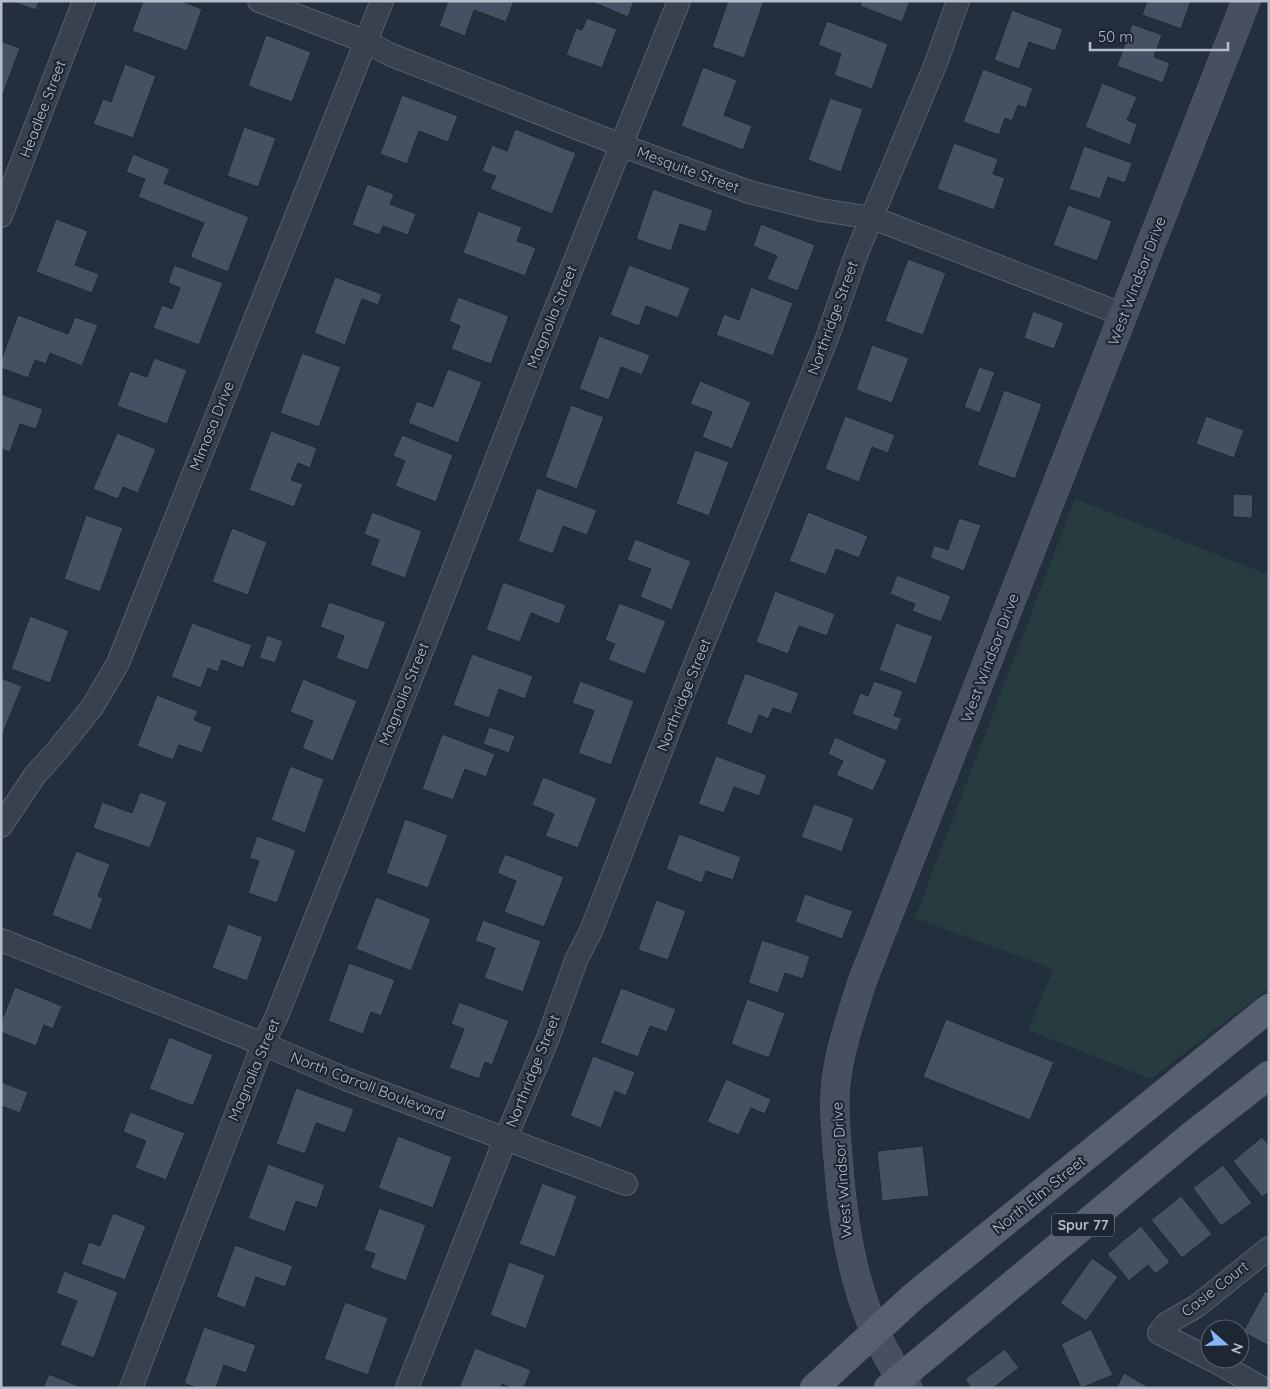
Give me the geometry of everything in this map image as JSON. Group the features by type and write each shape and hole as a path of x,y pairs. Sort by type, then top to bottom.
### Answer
{"main road":[{"name":"North Elm Street","path":"814,1388 914,1296 1269,1008"},
{"name":"Spur 77","path":"899,1384 1183,1142 1269,1075"}],"street":[{"name":"Headlee Street","path":"1,216 84,1"},
{"name":"Mesquite Street","path":"259,1 367,42 389,54 622,146 749,192 821,210 873,218 1124,315"},
{"name":"Mimosa Drive","path":"1,826 35,775 93,706 118,663 382,1"},
{"name":"Magnolia Street","path":"131,1388 263,1044 276,1018 535,360 679,1"},
{"name":"Northridge Street","path":"407,1388 504,1140 548,1038 577,958 591,930 827,338 856,255 873,218 958,1"},
{"name":"West Windsor Drive","path":"899,1384 865,1307 848,1251 841,1201 835,1125 836,1083 845,1037 862,982 1246,1"},
{"name":"North Carroll Boulevard","path":"1,940 263,1044 348,1080 504,1140 626,1184"},
{"name":"Casie Court","path":"1200,1354 1159,1333 1166,1324 1197,1306 1269,1248"},
{"name":"Casie Court","path":"1228,1369 1262,1388"}],"green space":[{"path":"1075,499 1269,575 1269,988 1151,1079 1028,1030 1054,969 915,918"}],"building":[{"path":"11,1 39,1 36,10"},
{"path":"143,1 181,1 202,9 187,51 132,31"},
{"path":"448,1 514,1 506,22 474,10 465,36 439,26"},
{"path":"590,1 634,1 628,17"},
{"path":"728,1 764,1 744,58 712,47"},
{"path":"862,1 910,1 902,22 860,6"},
{"path":"1147,1 1191,1 1181,29 1142,15"},
{"path":"1012,10 1063,29 1055,51 1029,42 1019,69 994,60"},
{"path":"587,18 617,29 602,68 566,55 576,28 582,30"},
{"path":"827,21 888,44 872,89 834,75 841,54 818,45"},
{"path":"1132,24 1162,35 1154,57 1170,63 1163,83 1117,66"},
{"path":"266,35 311,52 292,102 248,86"},
{"path":"1,41 20,48 3,94 1,93"},
{"path":"125,64 156,76 133,138 93,124 103,99 111,102"},
{"path":"703,67 737,80 724,115 752,126 743,150 681,126"},
{"path":"983,69 1033,88 1026,108 1018,105 1012,121 1005,118 999,135 963,122"},
{"path":"1102,83 1137,97 1127,120 1137,124 1130,145 1085,127"},
{"path":"402,95 458,116 448,142 419,131 407,164 380,154"},
{"path":"830,98 863,109 841,172 808,160"},
{"path":"244,127 276,138 258,187 227,176"},
{"path":"515,129 576,153 552,214 490,189 496,176 482,171 492,145 507,151"},
{"path":"954,143 998,159 993,174 1005,178 994,210 937,189"},
{"path":"1084,146 1132,163 1125,183 1108,177 1100,199 1069,189"},
{"path":"133,154 170,169 164,183 249,217 228,272 190,257 204,223 138,197 145,179 126,172"},
{"path":"367,184 394,194 390,204 416,214 408,235 383,226 379,235 352,225"},
{"path":"653,189 713,210 706,232 680,224 671,251 636,239"},
{"path":"1068,205 1112,221 1097,261 1053,245"},
{"path":"478,211 522,227 517,241 536,248 525,276 463,253"},
{"path":"56,219 88,231 75,265 99,274 92,293 36,272"},
{"path":"761,224 815,245 798,291 767,279 777,256 753,246"},
{"path":"908,259 946,273 923,335 885,321"},
{"path":"174,265 223,283 199,345 153,328 162,305 172,309 180,288 168,283"},
{"path":"629,265 690,288 678,318 646,306 639,326 610,315"},
{"path":"335,277 382,294 378,305 362,299 345,345 314,333"},
{"path":"751,287 793,303 773,356 716,335 724,314 739,320"},
{"path":"458,297 509,316 491,364 451,349 460,326 449,321"},
{"path":"1033,311 1064,323 1054,349 1024,338"},
{"path":"18,315 68,334 75,317 98,325 82,366 50,353 46,364 35,360 28,378 1,368 1,360"},
{"path":"599,336 650,355 642,375 621,367 609,400 579,389"},
{"path":"872,345 909,358 892,403 856,390"},
{"path":"302,353 341,367 319,427 280,413"},
{"path":"154,358 187,370 167,424 117,406 130,371 147,377"},
{"path":"979,367 995,372 980,413 964,407"},
{"path":"448,369 482,382 458,443 408,423 417,401 433,407"},
{"path":"700,381 751,402 732,449 702,437 712,412 690,404"},
{"path":"1004,390 1042,404 1015,479 977,465"},
{"path":"1,394 43,409 36,429 20,424 10,452 1,449"},
{"path":"571,405 604,417 577,489 545,477"},
{"path":"845,416 895,435 888,453 872,447 859,482 825,469"},
{"path":"1206,416 1244,430 1234,458 1196,444"},
{"path":"271,431 317,448 310,468 298,463 291,480 303,484 294,507 249,490"},
{"path":"117,433 156,449 138,493 123,487 118,499 93,489"},
{"path":"402,435 453,455 436,502 395,486 405,461 393,456"},
{"path":"695,450 729,462 709,516 676,504"},
{"path":"537,488 597,510 587,535 563,526 553,554 518,541"},
{"path":"1233,494 1253,495 1252,518 1233,517"},
{"path":"372,512 422,531 405,578 370,565 379,540 364,534"},
{"path":"808,512 868,536 859,558 836,549 826,575 789,561"},
{"path":"86,515 123,528 100,592 64,579"},
{"path":"959,518 981,525 964,571 930,558 934,545 948,550"},
{"path":"232,528 267,542 248,595 212,582"},
{"path":"635,539 691,561 672,610 640,597 651,569 627,560"},
{"path":"897,575 951,596 941,622 912,611 915,604 890,594"},
{"path":"503,582 566,605 559,624 531,613 520,642 486,630"},
{"path":"775,591 835,614 827,636 799,626 788,654 756,642"},
{"path":"329,602 386,622 368,670 336,658 344,636 320,627"},
{"path":"619,603 666,621 645,674 608,660 615,644 605,640"},
{"path":"30,616 69,631 50,683 11,669"},
{"path":"192,623 252,645 243,668 222,660 218,672 208,668 201,688 171,677"},
{"path":"896,623 933,636 916,684 879,670"},
{"path":"267,635 283,641 275,663 259,658"},
{"path":"472,654 533,676 525,699 499,689 489,718 453,705"},
{"path":"745,673 799,693 791,714 773,708 768,719 759,715 752,734 726,724"},
{"path":"1,678 22,686 1,738"},
{"path":"303,679 357,701 333,761 302,748 313,721 290,712"},
{"path":"580,681 634,701 611,765 578,753 594,711 572,703"},
{"path":"874,681 903,691 894,716 902,718 897,731 852,714 860,693 868,696"},
{"path":"157,695 198,711 194,720 212,727 202,753 179,745 173,760 137,746"},
{"path":"489,727 515,736 509,753 483,744"},
{"path":"442,734 495,754 486,777 465,769 453,800 422,789"},
{"path":"835,737 887,760 873,791 836,775 843,761 828,754"},
{"path":"716,756 767,775 759,796 734,787 724,813 698,804"},
{"path":"290,766 324,779 305,833 271,820"},
{"path":"543,777 597,798 578,848 545,836 554,814 532,805"},
{"path":"140,792 167,802 150,848 93,828 102,802 132,813"},
{"path":"814,804 854,818 842,852 801,837"},
{"path":"405,819 448,835 428,888 386,873"},
{"path":"679,834 741,857 733,880 706,871 702,883 666,869"},
{"path":"257,836 296,850 277,903 248,893 259,861 249,858"},
{"path":"76,851 110,864 98,896 103,898 91,930 52,915"},
{"path":"505,854 564,877 544,927 504,912 516,881 497,873"},
{"path":"805,894 853,911 842,939 795,922"},
{"path":"376,897 431,919 411,971 356,949"},
{"path":"656,900 686,911 668,960 638,950"},
{"path":"483,920 541,941 523,992 484,978 495,948 475,941"},
{"path":"228,924 263,937 247,981 212,968"},
{"path":"762,940 810,956 803,979 785,973 778,993 748,983"},
{"path":"349,963 395,980 381,1016 371,1012 363,1034 328,1021"},
{"path":"15,987 62,1006 53,1029 44,1025 36,1046 1,1032 1,1017 3,1017"},
{"path":"621,988 676,1009 667,1032 650,1026 638,1057 600,1043"},
{"path":"747,999 785,1013 769,1058 731,1044"},
{"path":"459,1002 509,1021 492,1065 485,1062 479,1079 449,1068 464,1029 451,1024"},
{"path":"946,1019 1054,1062 1030,1120 923,1077"},
{"path":"169,1037 213,1055 193,1106 149,1089"},
{"path":"593,1056 635,1072 626,1096 615,1091 601,1128 570,1116"},
{"path":"726,1079 771,1099 765,1114 751,1108 739,1135 707,1122"},
{"path":"1,1082 28,1092 20,1113 1,1106"},
{"path":"296,1088 354,1109 345,1133 316,1123 305,1154 276,1144"},
{"path":"130,1112 185,1133 166,1180 135,1168 146,1141 123,1132"},
{"path":"398,1136 452,1157 433,1208 378,1188"},
{"path":"1262,1137 1269,1145 1269,1192 1262,1197 1233,1161"},
{"path":"923,1146 929,1196 882,1201 877,1151"},
{"path":"268,1164 325,1185 317,1208 296,1201 285,1232 248,1218"},
{"path":"1223,1165 1252,1203 1221,1226 1193,1188"},
{"path":"542,1183 577,1196 555,1257 519,1244"},
{"path":"1181,1196 1212,1234 1182,1258 1151,1220"},
{"path":"379,1208 426,1225 406,1281 370,1268 375,1254 364,1250"},
{"path":"113,1213 146,1226 125,1280 81,1264 89,1242 100,1246"},
{"path":"1141,1226 1170,1262 1155,1274 1148,1265 1129,1281 1107,1254"},
{"path":"235,1245 293,1266 285,1287 256,1277 245,1308 216,1297"},
{"path":"1092,1258 1118,1277 1086,1321 1060,1303"},
{"path":"509,1262 545,1275 526,1329 490,1315"},
{"path":"64,1271 118,1292 94,1358 60,1345 77,1301 56,1293"},
{"path":"1265,1291 1269,1293 1269,1346 1250,1336 1250,1319"},
{"path":"345,1302 388,1318 368,1375 324,1359"},
{"path":"204,1327 256,1345 246,1373 224,1365 216,1388 197,1388 184,1383"},
{"path":"1091,1329 1113,1375 1081,1388 1061,1344"},
{"path":"475,1348 531,1370 524,1388 511,1388 502,1384 500,1388 459,1388"},
{"path":"1005,1349 1019,1368 993,1388 971,1388 965,1379"},
{"path":"1124,1373 1150,1388 1116,1388"},
{"path":"49,1374 83,1388 43,1388"}]}
